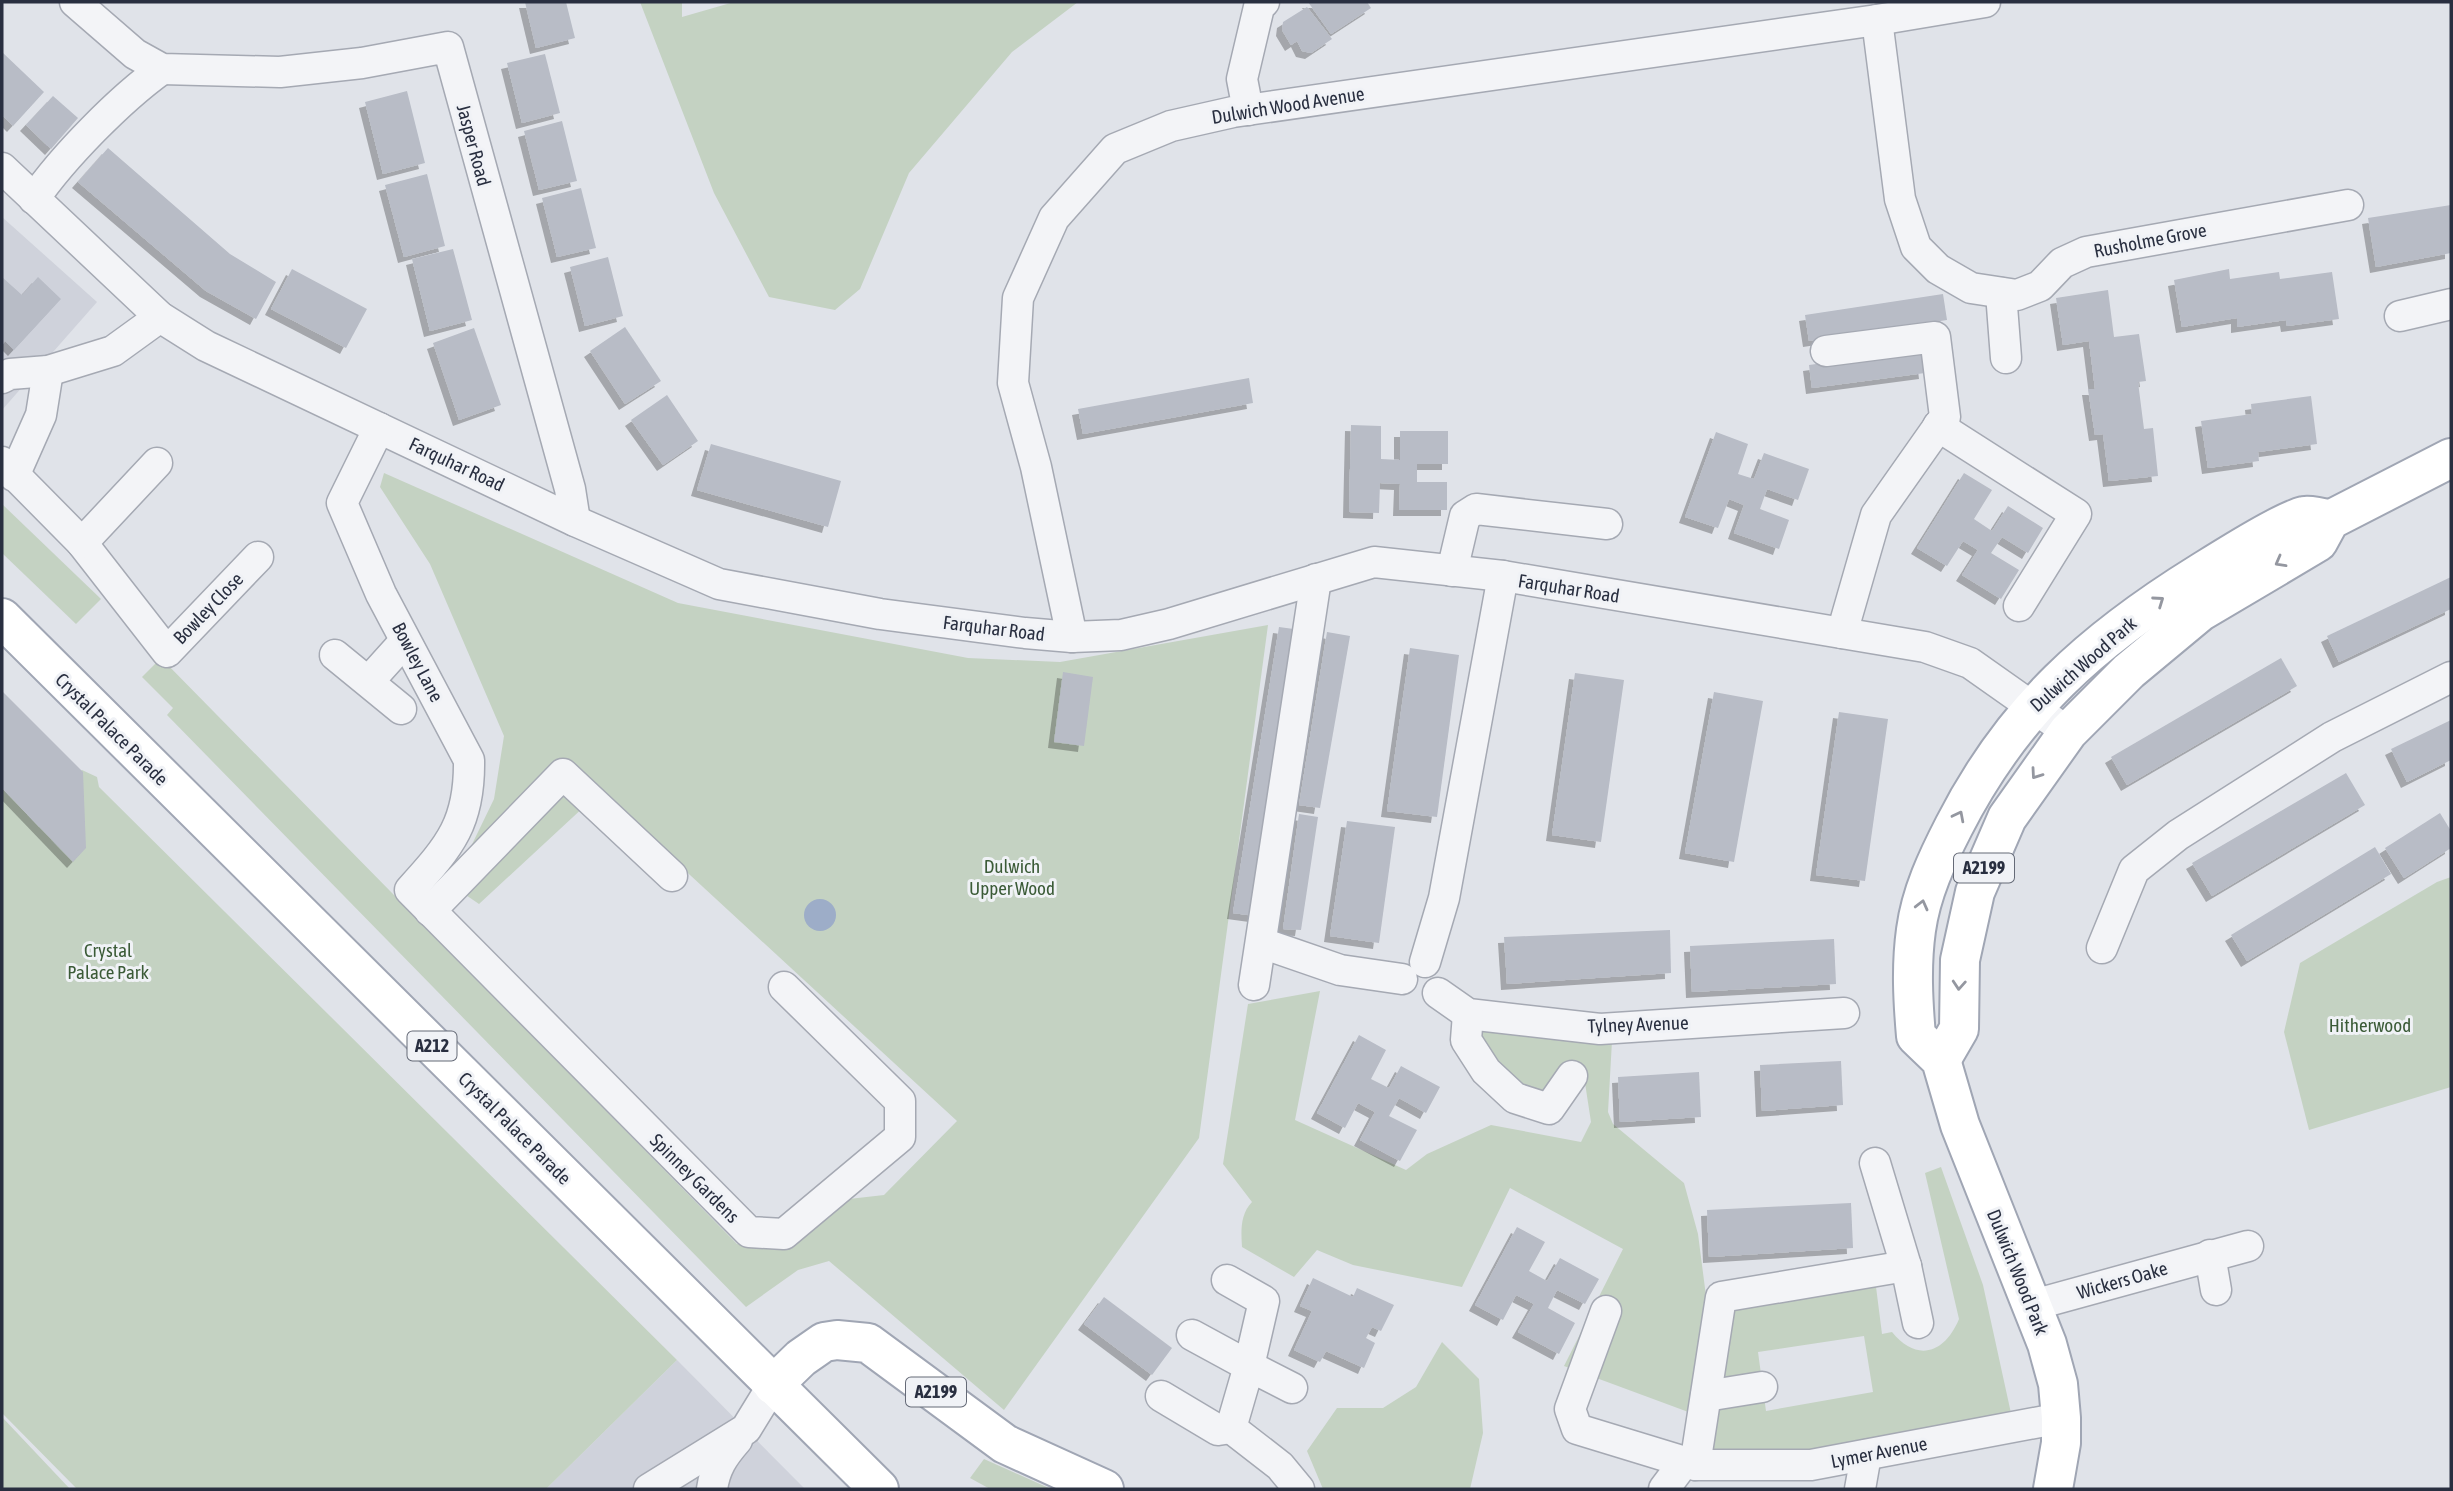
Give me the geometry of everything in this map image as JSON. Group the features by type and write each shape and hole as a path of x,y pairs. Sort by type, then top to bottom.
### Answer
{"main road":[{"name":"Dulwich Wood Park","path":"1941,1060 1959,1029 1961,960 1975,892 2007,818 2068,732 2129,671 2200,612 2318,542 2330,520 2451,458"},
{"name":"Dulwich Wood Park","path":"2053,1489 2061,1443 2058,1384 2033,1305 1973,1160 1941,1060 1916,1036 1912,969 1916,928 1924,896 1935,863 1974,786 1993,755 2033,705 2130,621 2181,585 2305,516 2330,520"},
{"name":"Crystal Palace Parade","path":"2,618 879,1489"},
{"name":"A2199","path":"773,1385 824,1342 837,1340 868,1343 1005,1444 1104,1489"}],"street":[{"name":"Jasper Road","path":"75,2 135,54 162,69 280,72 337,67 448,47 570,489 575,521"},
{"path":"1248,110 1242,79 1259,7 1264,2"},
{"name":"Dulwich Wood Avenue","path":"1072,637 1036,467 1013,383 1018,298 1054,218 1115,149 1171,126 1248,110 1877,20 1985,2"},
{"name":"Rusholme Grove","path":"1877,20 1900,199 1916,247 1938,270 1970,288 2017,295 2040,286 2062,263 2085,252 2348,205"},
{"path":"34,199 85,141 146,80 162,69"},
{"name":"Farquhar Road","path":"2,168 160,317 206,346 575,521 726,587 880,614 1072,637 1121,635 1169,624 1374,562 1503,576 1942,652 1970,663 2068,732"},
{"path":"2001,293 2006,358"},
{"path":"2400,316 2451,304"},
{"path":"2,378 10,374 48,371 114,351 160,317"},
{"path":"1826,351 1935,337 1945,417 1876,515 1842,633"},
{"name":"Bowley Close","path":"48,371 41,415 8,469 82,544 167,652 258,557"},
{"path":"1938,426 2076,514 2019,606"},
{"name":"Bowley Lane","path":"379,428 342,503 381,593 469,760 470,787 465,816 436,861 420,900"},
{"path":"82,544 157,463"},
{"path":"1452,571 1465,516 1476,509 1607,524"},
{"path":"1262,943 1340,970 1414,971 1444,898 1503,576"},
{"path":"1254,985 1316,579"},
{"path":"369,681 405,641"},
{"path":"335,654 401,709"},
{"path":"2102,948 2134,870 2178,835 2332,737 2451,677"},
{"path":"420,900 563,774 672,876"},
{"name":"Spinney Gardens","path":"420,900 749,1232 784,1234 900,1137 900,1101 785,987"},
{"name":"Tylney Avenue","path":"1414,971 1438,971 1441,986 1438,993 1468,1014 1600,1029 1844,1013"},
{"path":"1468,1014 1466,1040 1486,1071 1515,1098 1549,1109 1572,1076"},
{"path":"1875,1163 1906,1266 1919,1324"},
{"name":"Wickers Oake","path":"2033,1305 2248,1246"},
{"path":"2210,1255 2216,1290"},
{"path":"1664,1489 1690,1463 1706,1396 1721,1297 1906,1266"},
{"path":"1227,1280 1264,1301 1231,1428"},
{"name":"Lymer Avenue","path":"1606,1311 1570,1409 1577,1429 1690,1463 1811,1465 2061,1418"},
{"path":"1192,1335 1292,1388"},
{"path":"712,1489 714,1474 721,1459 746,1429 773,1385"},
{"path":"1706,1396 1762,1387"},
{"path":"1161,1396 1218,1430 1231,1428 1280,1466 1299,1489"},
{"path":"649,1489 746,1429"},
{"path":"1860,1489 1866,1455"}],"shaded area":[{"path":"2,217 97,302 2,410"},
{"path":"677,1360 805,1489 546,1489"}],"green space":[{"path":"640,2 682,2 682,17 734,2 1078,2 1012,52 909,173 860,289 835,310 769,297 714,193"},
{"name":"Dulwich Upper Wood","path":"384,473 678,603 968,658 1060,662 1268,625 1199,1138 1004,1410 829,1261 798,1270 746,1307 167,715 173,708 142,677 161,658 737,1244 791,1249 849,1199 884,1195 957,1121 600,792 479,904 460,891 463,863 494,799 504,736 430,564 380,487"},
{"path":"2,504 101,599 76,624 2,553"},
{"name":"Crystal Palace Park","path":"82,770 97,777 99,787 677,1360 546,1489 77,1489 2,1413 2,788 39,827 55,828 71,778"},
{"name":"Hitherwood","path":"2451,877 2451,1087 2309,1130 2284,1032 2300,963 2437,882"},
{"path":"1320,991 1295,1120 1406,1170 1427,1154 1491,1125 1581,1142 1591,1122 1585,1083 1572,1076 1549,1109 1515,1098 1468,1014 1612,1041 1608,1112 1613,1124 1684,1183 1698,1234 1706,1296 1691,1413 1564,1366 1623,1249 1510,1188 1462,1287 1353,1265 1317,1250 1294,1277 1242,1247 1243,1218 1252,1202 1223,1164 1248,1004"},
{"path":"1941,1167 1983,1285 2014,1427 1695,1465 1721,1297 1874,1271 1882,1334 1892,1332 1901,1342 1920,1350 1930,1350 1946,1340 1959,1319 1925,1173","holes":["1864,1336 1873,1392 1766,1411 1758,1352"]},
{"path":"1442,1342 1479,1379 1483,1433 1470,1489 1323,1489 1307,1451 1337,1408 1383,1408 1416,1387"},
{"path":"2,1417 70,1489 2,1489"},
{"path":"984,1459 1051,1489 990,1489 970,1478"}],"water":[{"path":"820,899 832,903 836,915 832,927 820,931 808,927 804,915 808,903"}],"building":[{"path":"525,2 566,2 575,38 536,48"},
{"path":"1308,2 1367,2 1371,8 1331,34"},
{"path":"1307,7 1332,39 1311,53 1302,51 1297,41 1291,45 1282,30 1283,22"},
{"path":"2,52 44,92 13,126 2,115"},
{"path":"545,54 560,113 522,123 507,63"},
{"path":"407,91 425,163 383,174 365,102"},
{"path":"53,96 78,118 51,149 26,125"},
{"path":"562,121 577,181 539,190 524,131"},
{"path":"108,148 230,254 276,282 256,319 206,291 78,182"},
{"path":"427,174 445,246 404,257 385,185"},
{"path":"581,188 596,248 557,257 542,198"},
{"path":"2451,205 2451,253 2376,267 2368,218"},
{"path":"453,249 472,320 430,331 412,259"},
{"path":"608,257 623,316 585,326 570,267"},
{"path":"292,269 367,309 346,348 271,309"},
{"path":"2229,269 2230,279 2279,272 2280,279 2332,272 2339,319 2287,326 2286,320 2237,327 2237,318 2182,327 2174,280"},
{"path":"2,277 22,295 38,277 61,299 14,350 5,341 2,345"},
{"path":"2108,290 2114,337 2139,334 2146,381 2138,382 2144,429 2153,428 2158,476 2109,481 2103,434 2095,435 2088,389 2095,389 2089,341 2063,345 2056,298"},
{"path":"1943,294 1947,320 1809,341 1805,315"},
{"path":"625,327 661,381 625,404 590,351"},
{"path":"474,328 501,405 459,420 433,343"},
{"path":"1922,349 1925,373 1812,388 1809,365"},
{"path":"1249,378 1253,403 1083,434 1078,409"},
{"path":"667,395 698,441 663,465 631,420"},
{"path":"2311,396 2317,444 2258,452 2259,461 2208,468 2201,421 2252,414 2251,404"},
{"path":"1351,425 1381,426 1381,459 1400,460 1400,431 1448,431 1448,464 1417,464 1417,482 1447,482 1447,510 1399,510 1400,484 1380,483 1379,513 1349,512"},
{"path":"1716,432 1748,444 1738,474 1754,479 1764,453 1809,469 1798,500 1767,489 1760,509 1789,520 1779,549 1734,533 1744,505 1729,499 1718,528 1685,517"},
{"path":"711,444 841,481 828,527 697,490"},
{"path":"1964,473 1992,490 1974,519 1992,531 2008,506 2043,528 2028,553 2002,537 1991,553 2019,570 2001,599 1962,575 1978,550 1963,541 1947,566 1917,548"},
{"path":"2451,577 2451,609 2339,662 2327,636"},
{"path":"1279,627 1301,630 1255,916 1233,913"},
{"path":"1327,632 1350,636 1320,808 1299,805"},
{"path":"1410,648 1459,655 1437,817 1387,811"},
{"path":"2281,658 2297,686 2127,785 2111,757"},
{"path":"1063,672 1093,677 1084,746 1054,742"},
{"path":"1575,673 1624,680 1601,842 1552,835"},
{"path":"2,691 83,772 86,848 73,862 2,788"},
{"path":"1714,692 1763,701 1734,862 1685,853"},
{"path":"1839,712 1888,719 1865,881 1816,875"},
{"path":"2451,720 2451,760 2407,782 2391,749"},
{"path":"2346,773 2365,805 2212,896 2192,863"},
{"path":"2440,813 2451,831 2451,848 2404,878 2385,848"},
{"path":"1299,814 1318,817 1301,930 1283,929"},
{"path":"1347,821 1395,827 1379,943 1330,936"},
{"path":"2375,847 2391,874 2247,961 2231,935"},
{"path":"1670,930 1671,973 1507,984 1504,937"},
{"path":"1834,939 1836,984 1692,992 1690,946"},
{"path":"1359,1035 1386,1050 1371,1079 1389,1088 1401,1066 1440,1087 1426,1113 1399,1098 1389,1116 1417,1130 1400,1161 1360,1140 1375,1112 1358,1103 1345,1128 1317,1113"},
{"path":"1841,1061 1843,1105 1762,1111 1760,1065"},
{"path":"1699,1072 1701,1117 1620,1122 1618,1077"},
{"path":"1851,1203 1853,1248 1709,1257 1707,1210"},
{"path":"1517,1227 1545,1242 1529,1271 1547,1281 1560,1258 1599,1279 1585,1304 1557,1290 1548,1308 1575,1323 1559,1354 1518,1332 1534,1304 1516,1295 1503,1320 1475,1305"},
{"path":"1313,1278 1353,1297 1357,1288 1394,1305 1381,1331 1372,1327 1366,1338 1375,1343 1364,1368 1326,1351 1320,1362 1294,1350 1312,1311 1300,1306"},
{"path":"1104,1297 1172,1348 1152,1375 1084,1324"}]}
